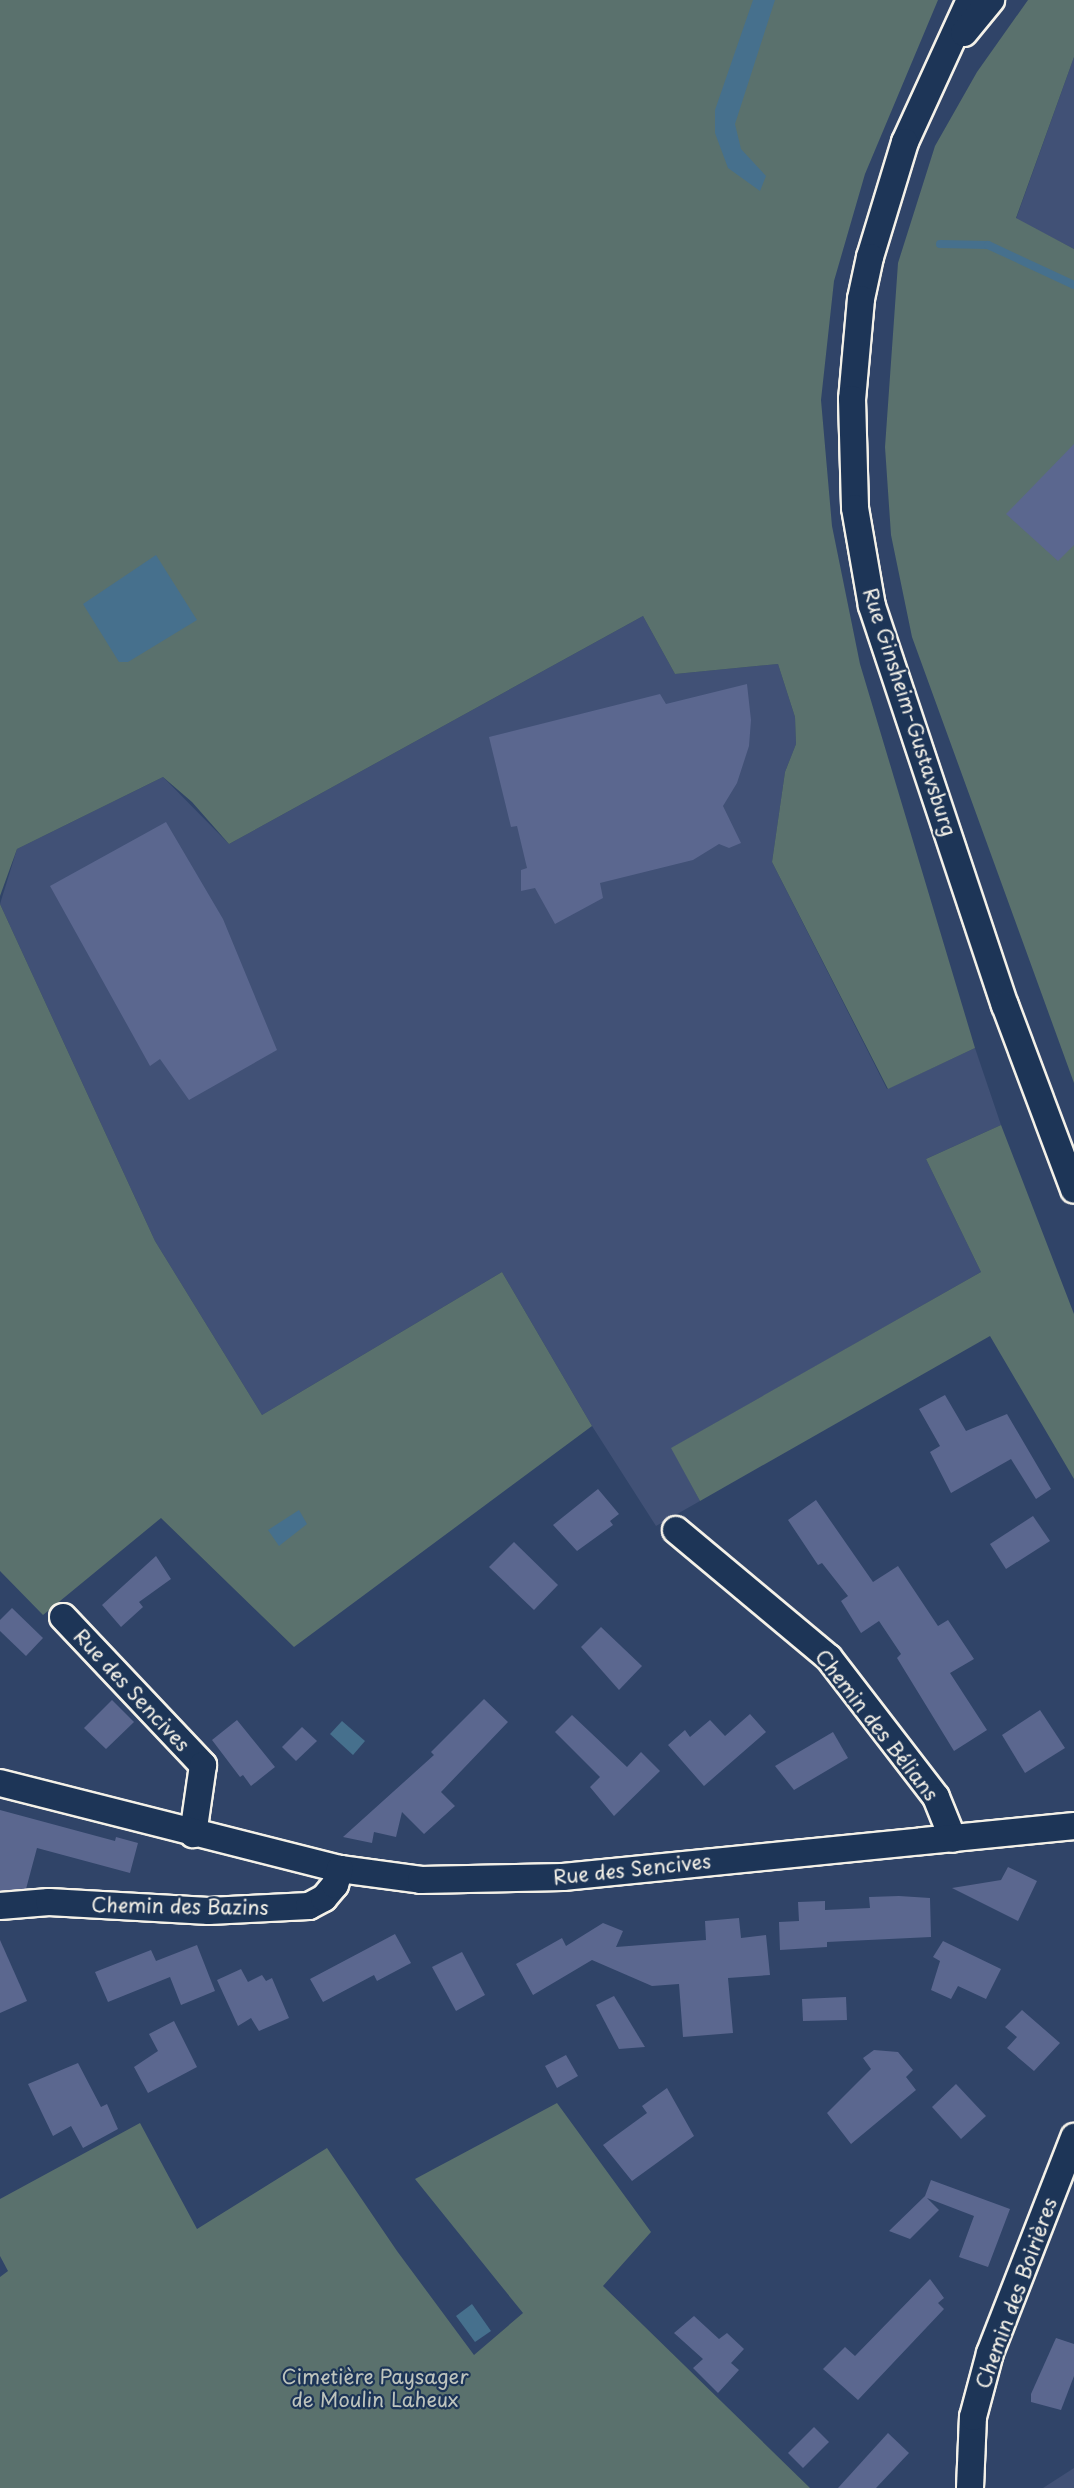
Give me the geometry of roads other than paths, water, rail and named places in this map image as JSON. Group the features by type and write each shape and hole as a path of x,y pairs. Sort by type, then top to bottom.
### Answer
{"street":[{"name":"Rue Ginsheim-Gustavsburg","path":"970,0 949,52 901,153 867,267 853,388 855,508 873,606 1005,1005 1074,1190"},
{"name":"Rue Ginsheim-Gustavsburg","path":"949,52 991,0"},
{"name":"Chemin des Bélians","path":"676,1530 829,1658 936,1797 953,1839"},
{"name":"Rue des Sencives","path":"63,1617 203,1765 193,1834"},
{"name":"Rue des Sencives","path":"0,1783 193,1834 340,1869 421,1880 563,1877 1074,1826"},
{"name":"Chemin des Bazins","path":"0,1906 49,1902 209,1911 309,1906 324,1898 335,1885 340,1869"},
{"name":"Chemin des Boirières","path":"970,2488 973,2417 990,2352 1074,2137"}],"waterway":[{"path":"940,244 988,245 1074,285"}],"park label":[{"name":"Cimetière Paysager de Moulin Laheux","path":"375,2388"}]}
